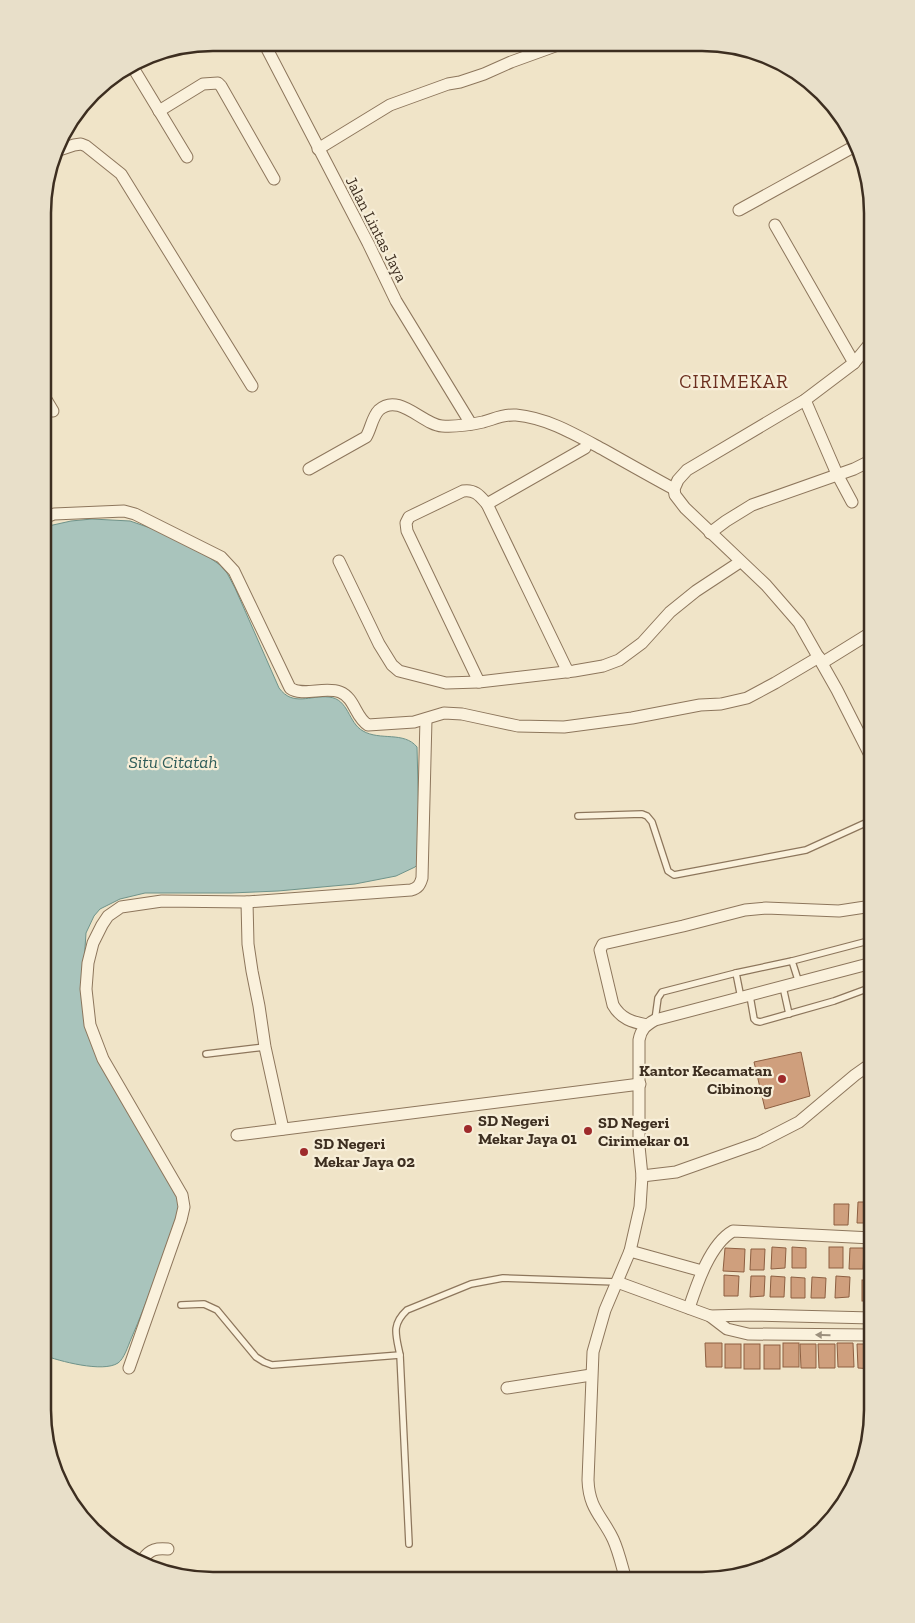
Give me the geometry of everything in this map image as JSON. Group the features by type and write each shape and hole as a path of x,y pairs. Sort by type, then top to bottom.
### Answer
{"street":[{"name":"Jalan Lintas Jaya","path":"268,51 396,301 471,424"},
{"path":"318,149 390,105 484,74 541,51"},
{"path":"135,72 187,157"},
{"path":"159,111 204,84 218,83 274,179"},
{"path":"66,148 81,144 86,146 121,174 252,386"},
{"path":"739,210 850,149"},
{"path":"775,225 854,363"},
{"path":"864,351 854,363 805,400 687,470 678,480 674,489 676,496 685,508 782,602 798,623 864,732"},
{"path":"805,400 837,474 852,502"},
{"path":"309,469 366,437 379,410 388,405 400,406 411,410 437,426 458,427 514,415 544,421 570,432 674,489"},
{"path":"487,504 585,448"},
{"path":"710,533 752,505 864,463"},
{"path":"479,682 406,530 409,516 469,490 475,492 487,504 568,672"},
{"path":"51,515 124,512 135,514 221,557 234,571 290,688 295,692 326,690 343,693 350,699 360,718 368,725 414,722 444,713 453,713 518,726 564,727 632,718 700,705 720,704 747,698 864,636"},
{"path":"339,561 386,656 395,668 406,673 446,683 479,682 568,672 603,666 619,660 642,643 676,607 696,591 740,562"},
{"path":"129,1368 184,1207 182,1195 103,1059 90,1025 87,998 88,963 91,949 108,916 121,907 162,901 247,902 416,889 422,878 426,719"},
{"path":"247,902 250,956 265,1047 284,1129"},
{"path":"863,907 839,911 766,908 745,910 603,944 600,950 613,1005 617,1011 632,1022 651,1023 863,965"},
{"path":"624,1572 614,1540 599,1518 588,1492 591,1375 593,1352 597,1337 605,1310 630,1251 640,1207 642,1176 639,1040 640,1033 651,1023"},
{"path":"642,1176 676,1172 758,1143 799,1122 863,1069"},
{"path":"237,1135 640,1084"},
{"path":"689,1308 702,1271 722,1239 733,1231 863,1238"},
{"path":"630,1251 702,1271"},
{"path":"617,1282 710,1316 727,1329 748,1334 863,1335"},
{"path":"710,1316 863,1318"},
{"path":"507,1388 591,1375"},
{"path":"145,1556 151,1550 168,1548"}],"lane":[{"path":"578,816 642,814 647,816 652,822 668,871 674,875 806,850 863,824"},
{"path":"651,1023 658,998 662,992 863,942"},
{"path":"792,961 799,983"},
{"path":"736,973 754,1019 760,1022 834,1001 863,990"},
{"path":"783,987 789,1014"},
{"path":"206,1054 265,1047"},
{"path":"409,1544 400,1355 395,1330 399,1318 407,1310 471,1284 503,1278 617,1282"},
{"path":"181,1305 204,1304 218,1310 256,1357 272,1364 400,1355"}],"water":[{"name":"Situ Citatah","path":"92,519 130,521 159,531 210,558 227,573 279,688 284,694 296,699 329,697 336,699 341,702 354,723 363,731 370,734 405,739 417,747 420,862 415,867 396,876 355,884 278,891 145,893 120,899 100,909 94,916 86,933 83,978 96,1045 177,1193 179,1203 178,1212 156,1276 126,1352 118,1363 102,1367 70,1363 51,1358 51,525"}],"building":[{"name":"Kantor Kecamatan Cibinong","path":"801,1052 810,1096 765,1109 754,1062"},
{"path":"858,1202 863,1202 863,1223 857,1223"},
{"path":"834,1204 849,1204 848,1225 834,1225"},
{"path":"772,1247 786,1248 785,1268 771,1269"},
{"path":"792,1247 806,1248 806,1268 792,1268"},
{"path":"829,1247 843,1247 843,1268 829,1268"},
{"path":"725,1248 745,1249 744,1272 723,1271"},
{"path":"850,1248 863,1248 863,1269 849,1269"},
{"path":"751,1249 765,1249 764,1270 750,1270"},
{"path":"724,1275 739,1276 738,1296 724,1296"},
{"path":"751,1276 765,1276 764,1296 750,1297"},
{"path":"771,1276 785,1277 784,1297 770,1297"},
{"path":"836,1276 850,1277 849,1297 835,1298"},
{"path":"791,1277 805,1278 805,1298 791,1298"},
{"path":"812,1277 826,1278 825,1298 811,1298"},
{"path":"862,1280 863,1280 863,1301"},
{"path":"705,1343 722,1343 722,1367 706,1367"},
{"path":"783,1343 799,1343 799,1367 783,1367"},
{"path":"837,1343 853,1343 854,1367 838,1367"},
{"path":"725,1344 741,1344 741,1368 725,1368"},
{"path":"744,1344 760,1344 760,1369 744,1369"},
{"path":"800,1344 816,1344 816,1368 801,1368"},
{"path":"818,1344 835,1344 835,1368 819,1368"},
{"path":"857,1344 863,1344 863,1368 858,1368"},
{"path":"764,1345 780,1345 780,1369 764,1369"}],"place":[{"name":"Kantor Kecamatan Cibinong","path":"782,1079"},
{"name":"SD Negeri Mekar Jaya 01","path":"468,1129"},
{"name":"SD Negeri Cirimekar 01","path":"588,1131"},
{"name":"SD Negeri Mekar Jaya 02","path":"304,1152"}],"district":[{"name":"CIRIMEKAR","path":"734,381"}]}
